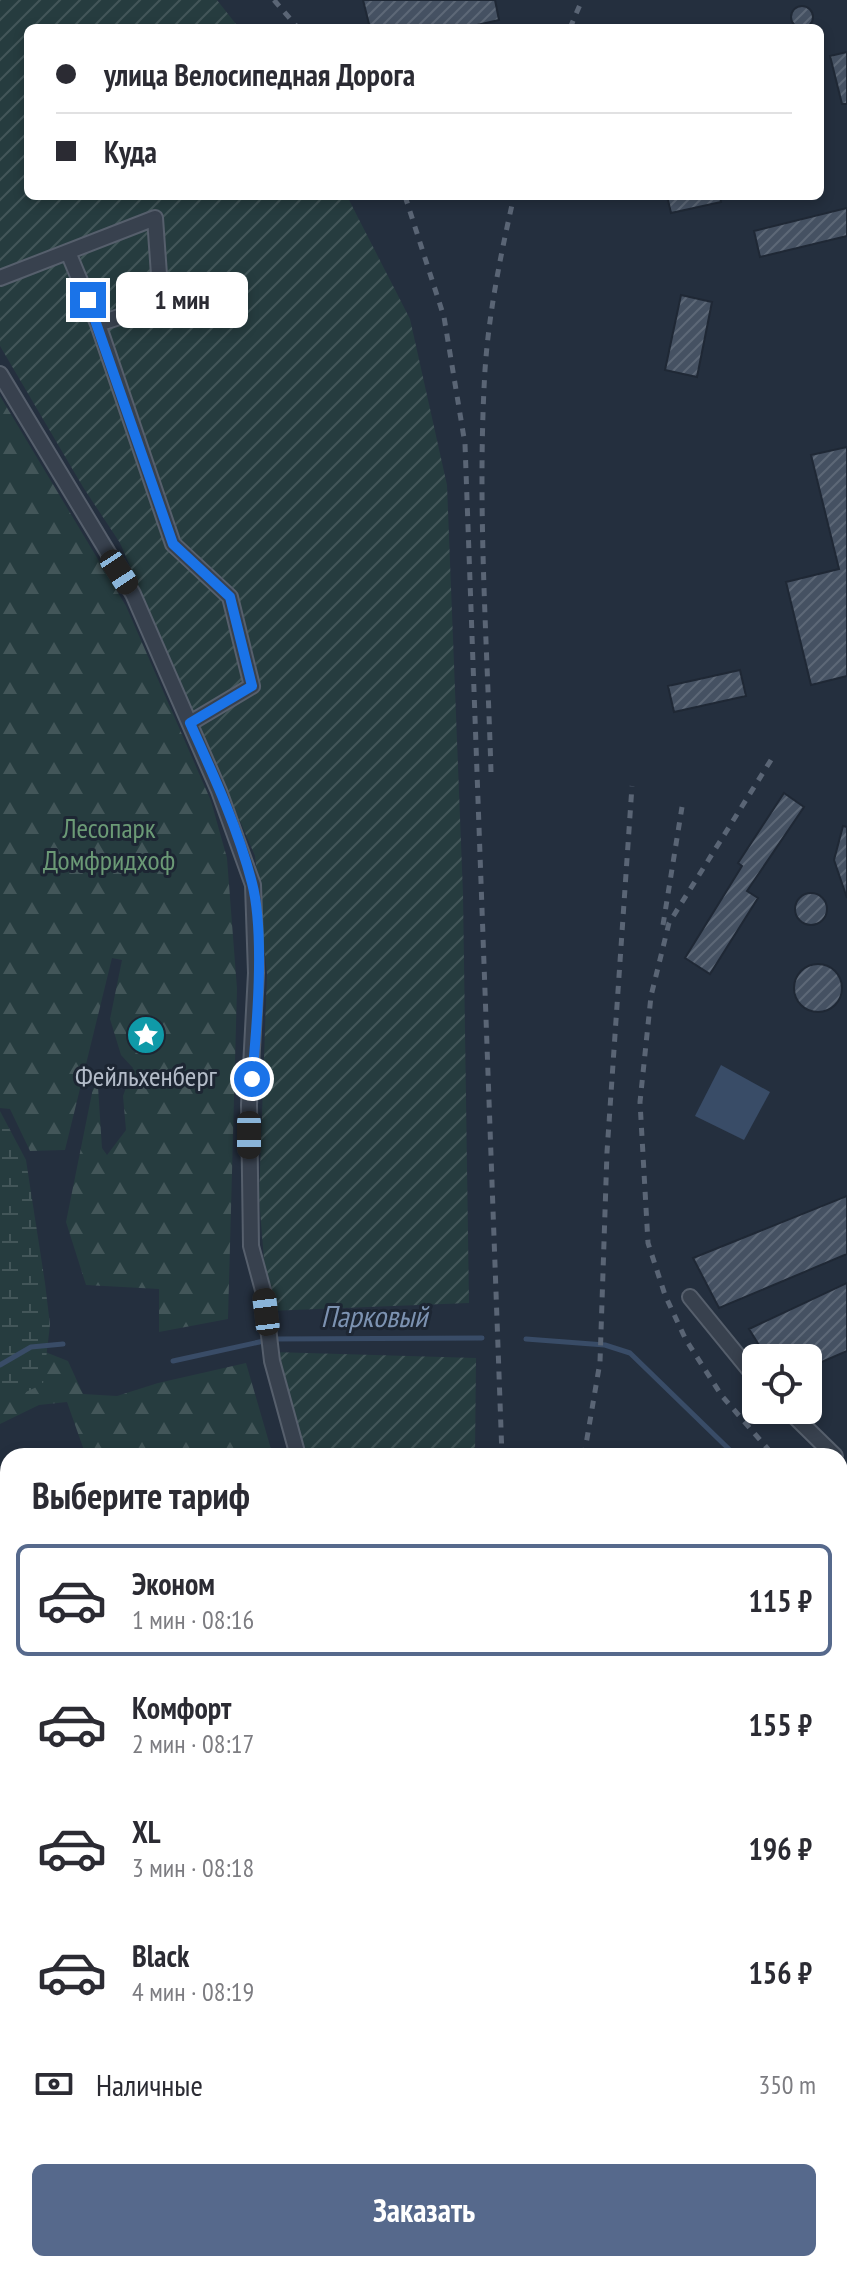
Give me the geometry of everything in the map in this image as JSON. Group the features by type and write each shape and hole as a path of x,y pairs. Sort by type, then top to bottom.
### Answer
{"street":[{"path":"0,278 155,218 161,303 98,324"},
{"path":"68,252 98,324 173,544 230,597 252,686 190,723"},
{"path":"0,374 133,594 219,791 253,885 256,973 249,1105 251,1246 264,1294 272,1361 296,1448"},
{"path":"690,1297 742,1361"},
{"path":"802,1424 827,1448"}],"green space":[{"path":"0,0 217,0 236,24 24,24 24,200 349,200 410,319 447,485 463,894 469,1303 268,1311 259,1197 267,974 255,856 120,543 83,487 0,346"},
{"name":"Лесопарк Домфридхоф","path":"0,396 126,606 211,801 227,858 237,989 228,1319 159,1332 159,1289 86,1285 66,1222 93,1088 98,1087 102,1148 107,1155 126,1130 123,1096 133,1068 121,1055 110,1019 122,960 112,958 65,1150 30,1151 10,1109 0,1108"},
{"path":"0,1111 26,1160 50,1325 43,1384 0,1404"},
{"path":"0,1334 68,1361 83,1394 117,1396 158,1383 246,1363 271,1448 83,1448 67,1402 39,1405 0,1424"},
{"path":"273,1352 476,1358 475,1448 300,1448"}],"water":[{"path":"721,1065 770,1092 744,1140 695,1116"}],"building":[{"path":"363,0 495,0 499,20 482,24 369,24"},
{"path":"798,7 806,7 812,13 810,24 794,24 792,21 792,13"},
{"path":"847,52 847,104 842,104 830,56"},
{"path":"668,200 721,200 721,202 671,213"},
{"path":"847,208 847,236 760,257 754,231"},
{"path":"681,295 712,302 697,377 665,370"},
{"path":"847,447 847,676 811,685 786,582 839,569 811,455"},
{"path":"740,670 746,696 674,712 668,686"},
{"path":"784,793 804,807 747,891 758,898 710,974 685,958 742,866 738,863"},
{"path":"843,826 847,827 847,898 834,860"},
{"path":"811,893 822,898 827,909 822,920 811,925 800,920 795,909 800,898"},
{"path":"818,964 835,971 842,988 835,1005 818,1012 801,1005 794,988 801,971"},
{"path":"847,1196 847,1254 719,1308 693,1258"},
{"path":"847,1283 847,1351 822,1362 822,1344 758,1344 749,1329"}],"waterway":[{"name":"Парковый","path":"173,1361 273,1339 482,1338"},
{"name":"Парковый","path":"526,1339 605,1345 630,1353 728,1448"},
{"name":"Парковый","path":"0,1365 31,1347 63,1344"}],"railway":[{"path":"274,0 295,24"},
{"path":"572,24 582,0"},
{"path":"406,200 444,317 465,444 502,1448"},
{"path":"491,772 484,571 483,420 489,326 513,200"},
{"path":"767,1448 722,1396 686,1340 665,1295 648,1243 640,1102 651,996 669,923 771,760"},
{"path":"585,1448 600,1362 607,1152 632,786"},
{"path":"663,925 682,807"}],"place":[{"name":"Фейльхенберг","path":"146,1035"}],"route":[{"path":"88,300 173,544 230,597 252,686 190,723 253,885 256,973 252,1079"}]}
